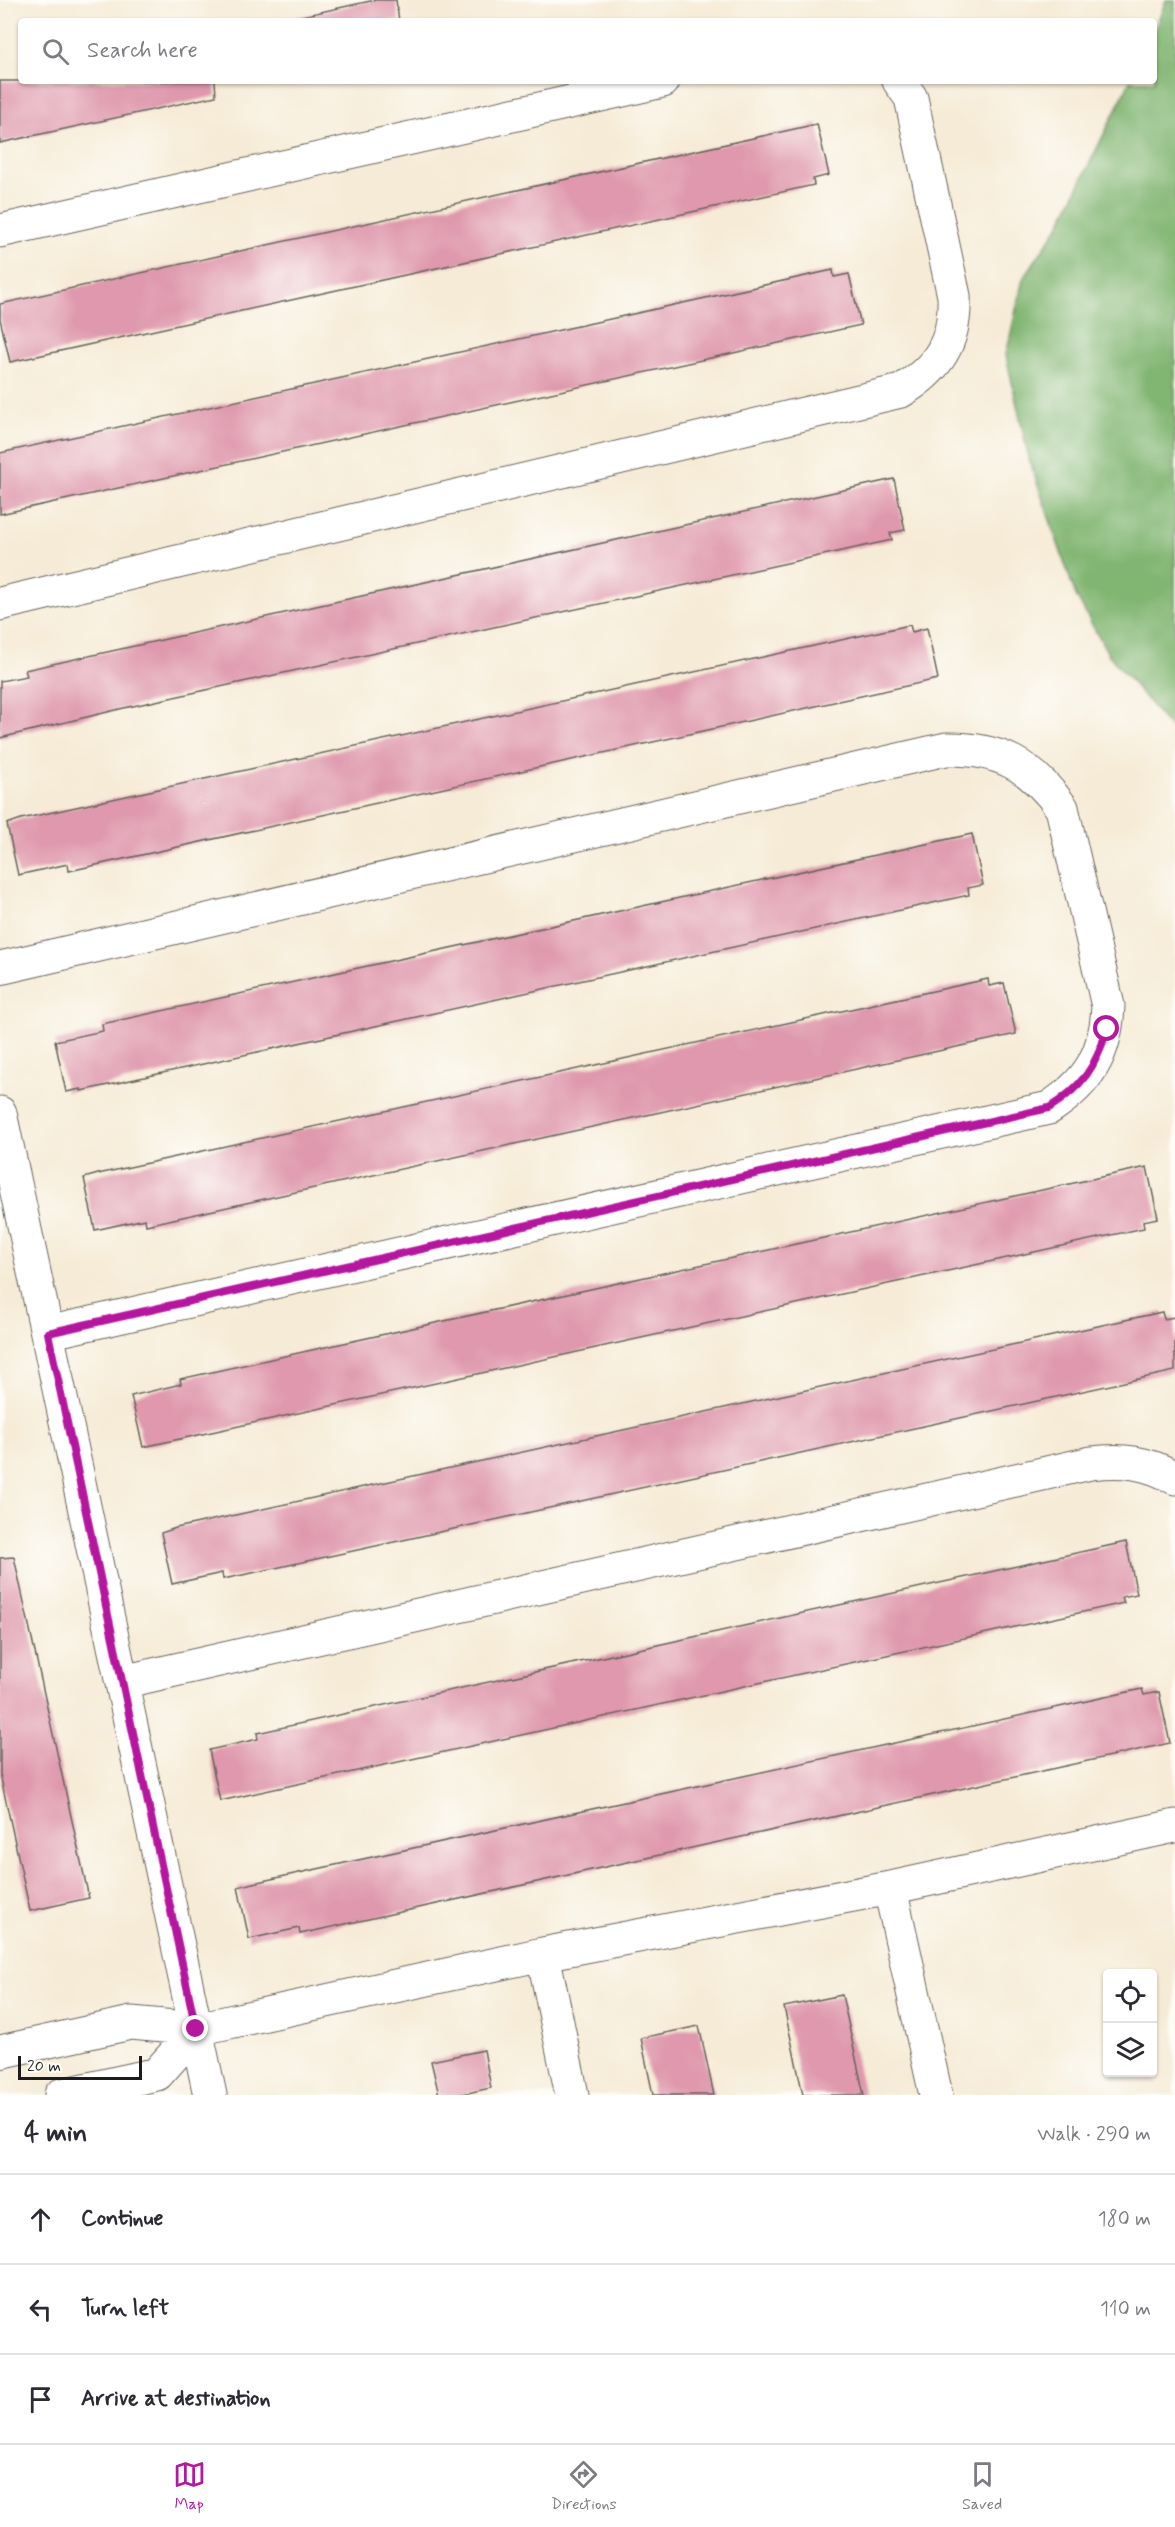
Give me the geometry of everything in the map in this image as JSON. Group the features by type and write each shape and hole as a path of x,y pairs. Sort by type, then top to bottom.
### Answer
{"street":[{"path":"0,231 650,84"},
{"path":"0,604 901,391 918,381 944,351 951,334 954,305 911,98 901,84"},
{"path":"0,968 946,749 967,748 1008,759 1029,771 1047,788 1062,808 1108,1006 1107,1029 1092,1068 1080,1084 1049,1108 48,1333"},
{"path":"0,1113 210,2095"},
{"path":"122,1682 1091,1463 1115,1460 1138,1462 1175,1478"},
{"path":"0,2052 131,2023 196,2029 543,1954 890,1888 1175,1826"},
{"path":"890,1888 936,2095"},
{"path":"543,1954 572,2095"},
{"path":"61,2095 157,2074 196,2029"}],"green space":[{"path":"1166,0 1175,0 1175,733 1109,655 1076,596 1029,459 1006,355 1023,279 1060,224 1129,84 1157,84 1157,24"}],"building":[{"path":"375,0 396,0 399,18 293,18"},
{"path":"0,81 18,81 18,84 215,84 216,96 0,143"},
{"path":"817,124 829,175 813,179 814,185 10,362 0,319 0,304"},
{"path":"833,270 834,277 849,274 861,325 0,514 0,453"},
{"path":"894,479 905,530 890,533 892,540 124,708 0,738 0,681 27,676 25,670"},
{"path":"910,625 912,632 927,628 938,679 69,871 68,864 18,875 7,824 21,819"},
{"path":"972,834 983,885 968,888 969,895 81,1091 81,1089 66,1092 55,1041 103,1031 102,1024"},
{"path":"988,979 989,986 1004,983 1016,1034 146,1225 145,1219 95,1230 84,1178 98,1174"},
{"path":"1147,1167 1158,1218 1143,1221 1144,1228 143,1447 131,1396 181,1384 180,1379"},
{"path":"1162,1312 1164,1319 1175,1317 1175,1371 257,1572 223,1579 222,1573 172,1584 161,1533 176,1528"},
{"path":"1126,1542 1137,1594 1122,1597 1124,1603 220,1801 209,1750 258,1739 257,1733"},
{"path":"14,1557 89,1898 30,1911 0,1774 0,1558"},
{"path":"1142,1689 1144,1695 1159,1692 1170,1743 300,1934 299,1928 249,1939 238,1887"},
{"path":"842,1995 864,2095 803,2095 784,2007"},
{"path":"699,2026 714,2095 653,2095 641,2038"},
{"path":"484,2050 491,2088 458,2095 439,2095 431,2061"}],"route":[{"path":"196,2029 48,1333 1049,1108 1065,1098 1092,1068 1101,1050 1107,1029"}]}
